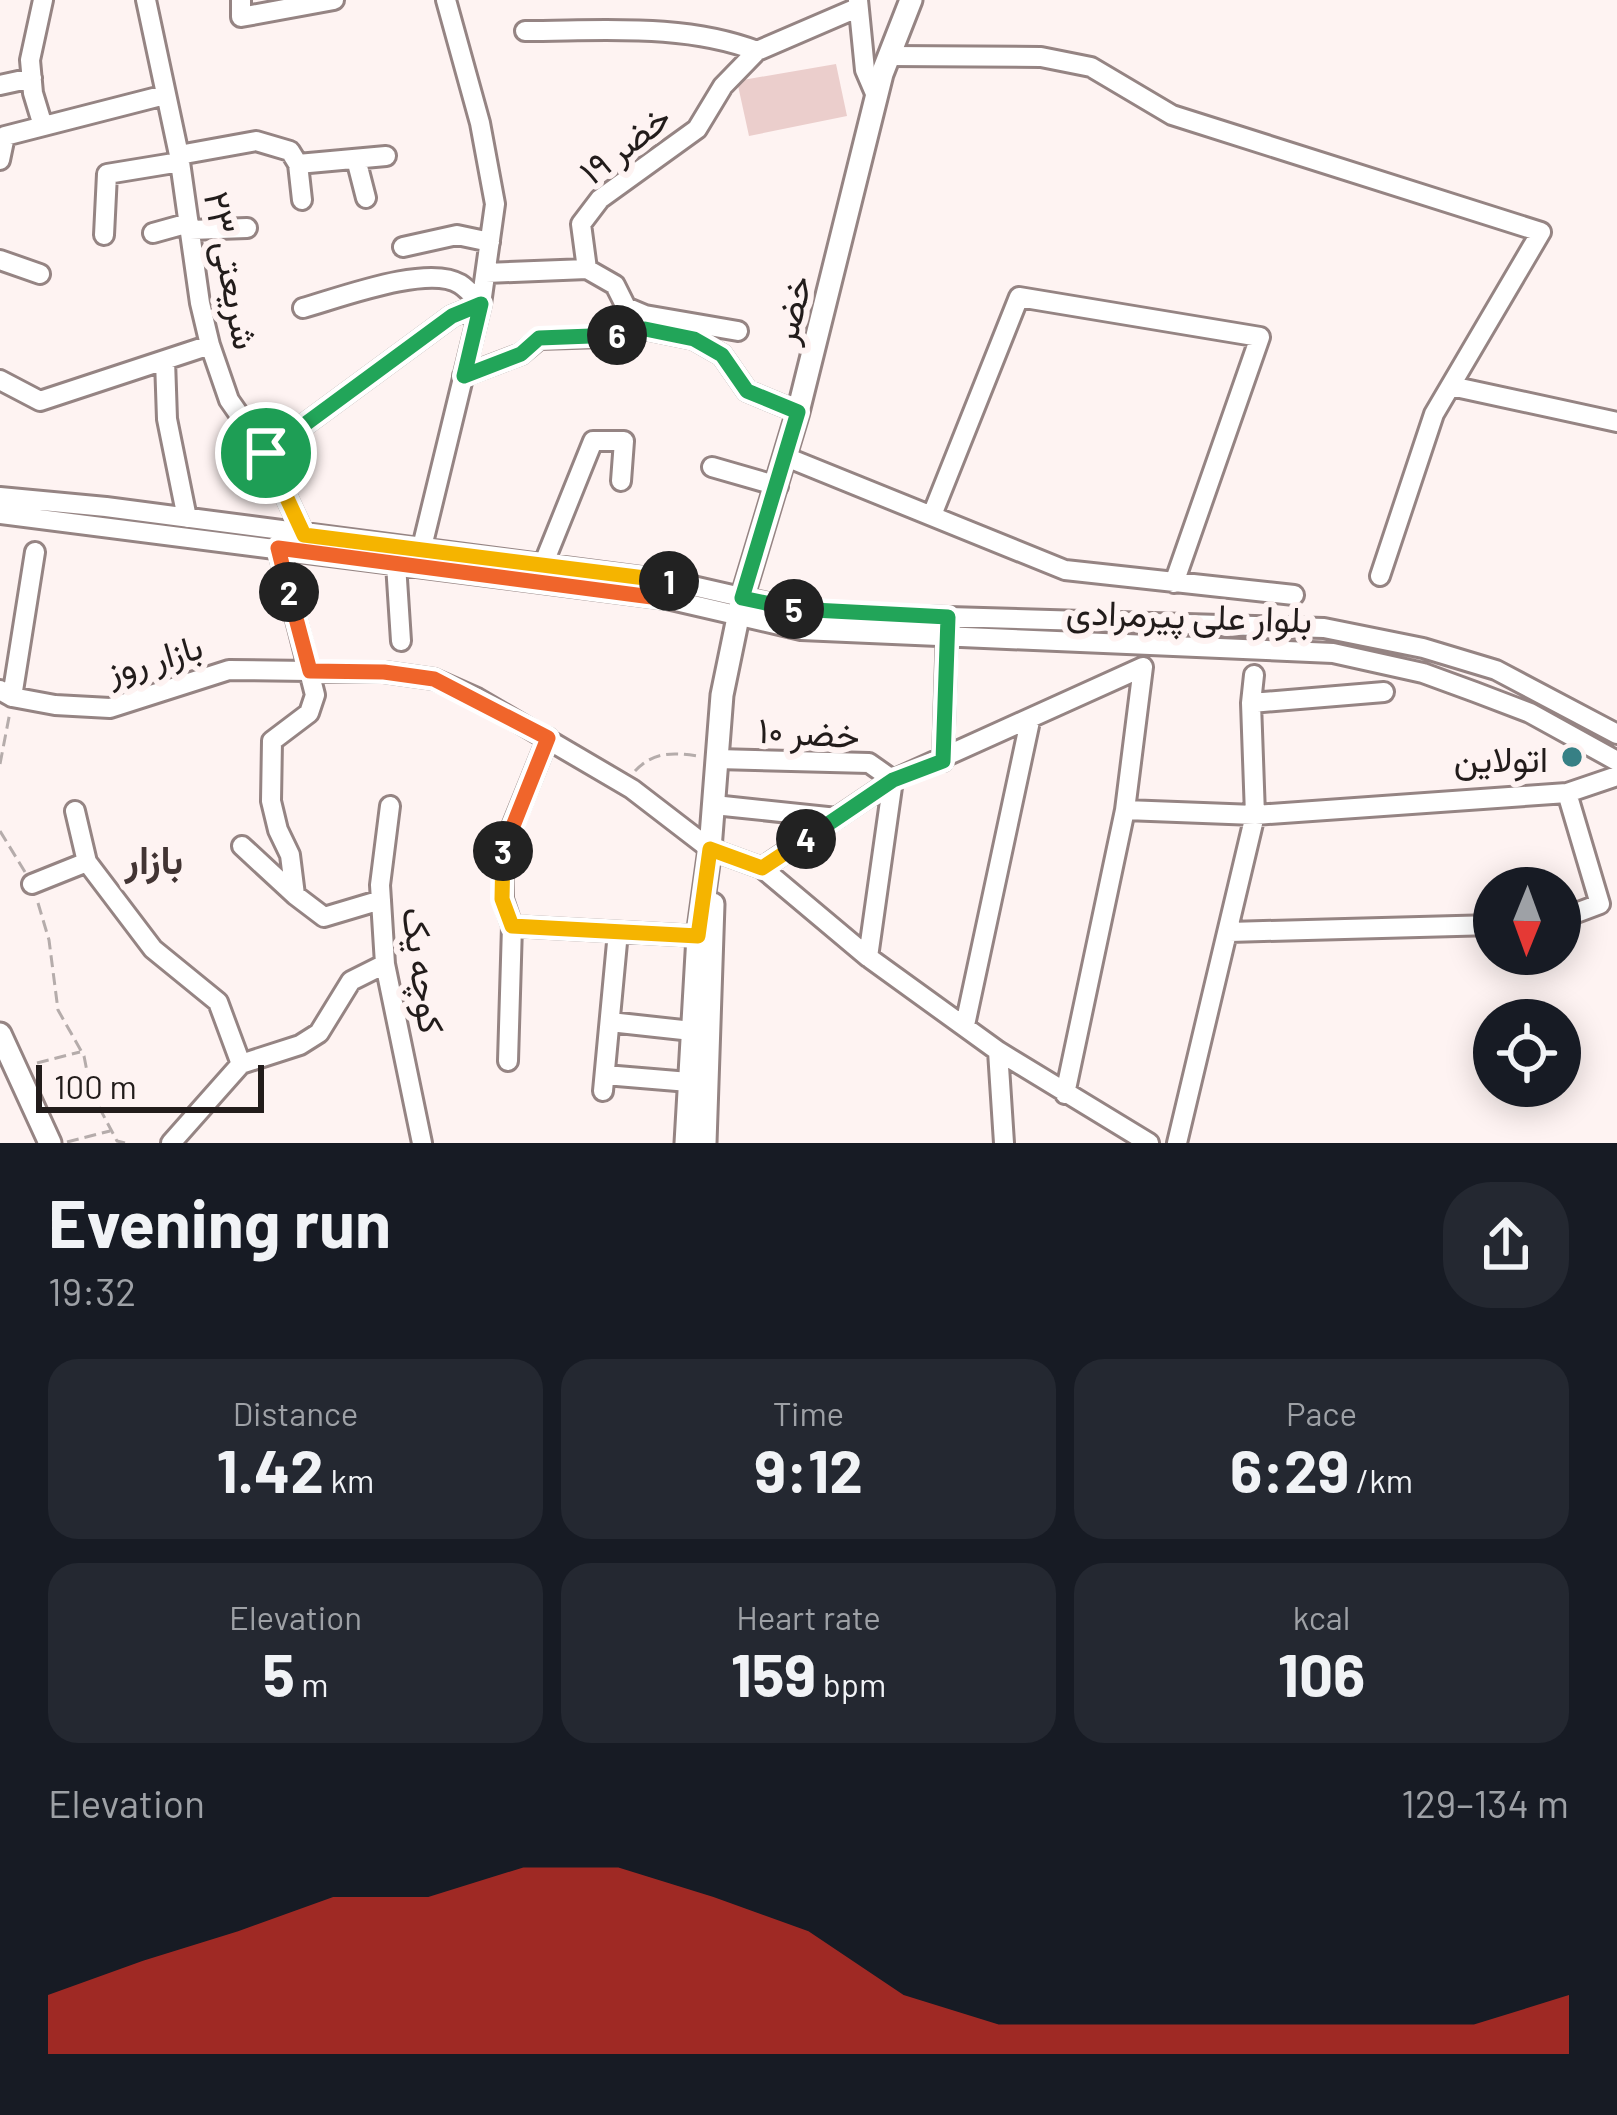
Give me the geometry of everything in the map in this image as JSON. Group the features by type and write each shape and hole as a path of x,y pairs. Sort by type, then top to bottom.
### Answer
{"main road":[{"name":"خضر","path":"692,1142 689,1082 698,936 722,695 740,608 798,412 877,98 911,0"},
{"name":"خضر","path":"692,1142 714,937 710,849"},
{"path":"0,1034 50,1143"}],"street":[{"path":"43,0 30,60 44,126"},
{"name":"شریعتی ۲۳","path":"146,0 180,158 210,345 229,400 266,453 304,535"},
{"path":"241,0 242,17 334,0"},
{"path":"421,551 481,304 495,204 480,124 446,0"},
{"path":"857,4 865,70 877,98"},
{"name":"خضر ۱۹","path":"587,269 581,224 600,199 697,129 723,86 757,51 857,4"},
{"path":"525,31 636,30 721,38 757,51"},
{"path":"889,56 1018,56 1091,67 1172,115 1540,232 1434,414 1380,576"},
{"path":"0,85 32,78"},
{"path":"0,160 5,136 165,95"},
{"path":"104,235 107,174 256,141 290,151 298,164 302,200"},
{"path":"298,164 386,156"},
{"path":"356,159 366,198"},
{"path":"153,233 189,226 247,228"},
{"path":"403,247 457,235 490,242"},
{"path":"0,260 40,274"},
{"path":"486,273 587,269 615,285 626,307 645,315 738,331"},
{"path":"303,308 437,277 460,284 481,304"},
{"path":"932,515 1019,297 1260,338 1174,583"},
{"path":"266,453 452,316 481,304"},
{"path":"464,376 521,354 539,338 604,337 645,329 694,339 722,355 747,391 798,412"},
{"path":"0,380 40,401 210,345"},
{"path":"165,360 167,419 187,518"},
{"path":"1451,386 1617,422"},
{"path":"543,565 593,441 624,441 622,481"},
{"path":"785,457 1066,570 1294,596"},
{"path":"712,467 778,486"},
{"path":"0,497 543,565 669,590"},
{"path":"0,514 396,564 669,590"},
{"path":"278,548 315,695 309,713 272,741 271,801 290,856 295,895"},
{"path":"6,693 35,552"},
{"path":"396,564 401,641"},
{"name":"بلوار علی پیرمرادی","path":"669,590 740,608 1376,660 1530,713 1617,761"},
{"path":"943,761 947,627"},
{"name":"بلوار علی پیرمرادی","path":"947,627 1324,628 1423,648 1496,670 1617,734"},
{"path":"762,868 893,780 1143,667 1125,810 1065,1094"},
{"name":"بازار روز","path":"6,693 55,705 110,708 229,670 384,672 434,679 548,738 622,784 710,849 762,868 868,957 998,1051 1149,1143"},
{"path":"1177,1143 1255,815 1254,675"},
{"path":"1251,703 1384,692"},
{"path":"965,1025 1030,721"},
{"path":"508,1061 512,926 502,899 503,849 548,738"},
{"name":"خضر ۱۰","path":"717,760 869,764 893,780"},
{"path":"1125,810 1255,815 1567,793 1617,776"},
{"path":"868,957 893,780"},
{"path":"1567,793 1600,904 1581,911"},
{"path":"714,805 837,818"},
{"name":"کوچه یک","path":"390,806 381,900 385,964 422,1143"},
{"path":"75,811 87,862 153,949 218,1002 241,1064"},
{"path":"242,846 324,917 381,900"},
{"path":"32,884 87,862"},
{"path":"512,926 698,936"},
{"path":"1229,932 1473,926"},
{"path":"618,932 604,1083 689,1082"},
{"path":"171,1143 241,1064 319,1034 351,981 385,964"},
{"path":"610,1022 692,1031"},
{"path":"998,1051 1004,1143"}],"path":[{"path":"0,764 6,693"},
{"path":"622,784 649,757 679,753 717,760"},
{"path":"0,831 32,884 49,940 58,1010 81,1052 91,1092 117,1141 125,1143"},
{"path":"0,847 8,845"},
{"path":"16,1069 81,1052"},
{"path":"64,1143 112,1131"}],"shaded area":[{"path":"836,64 847,116 749,136 737,81"}],"place":[{"name":"اتولاین","path":"1572,757"}],"district":[{"name":"بازار","path":"154,858"}],"route":[{"path":"481,304 464,376 521,354 539,338 604,337 645,329 694,339 722,355 747,391 798,412 742,598 812,613 948,617 943,761 893,780 762,868 710,849 698,936 512,926 502,899 503,849 548,738 434,679 384,672 310,671 278,548 667,599 670,581 304,535 266,453 452,316 481,304"}]}
